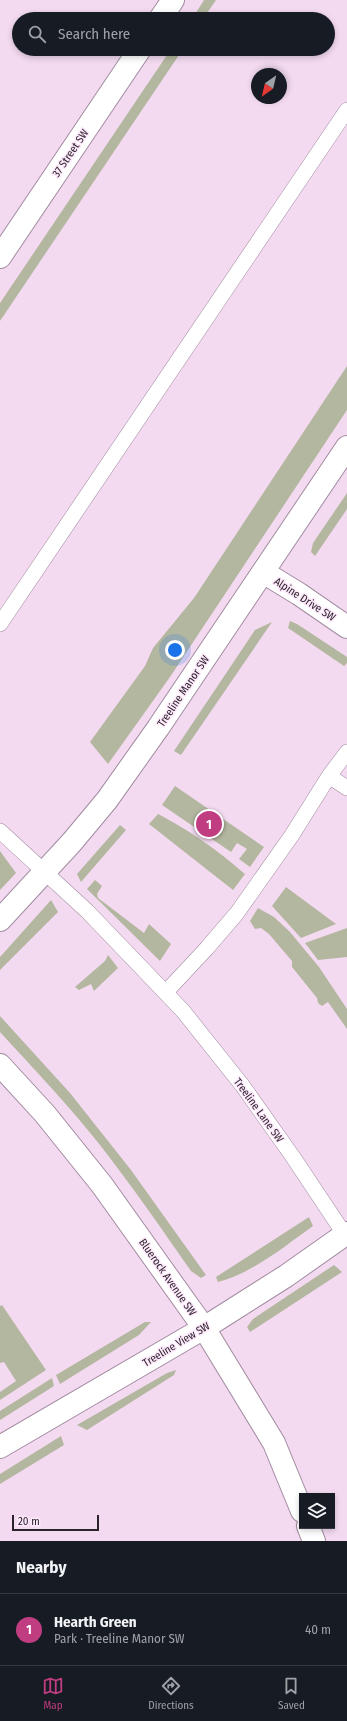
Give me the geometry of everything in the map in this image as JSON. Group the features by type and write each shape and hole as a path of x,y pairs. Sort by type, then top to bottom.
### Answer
{"street":[{"path":"165,12 173,0"},
{"name":"37 Street SW","path":"0,257 135,56"},
{"name":"Treeline Manor SW","path":"0,920 72,842 107,800 158,728 347,447"},
{"name":"Alpine Drive SW","path":"262,572 299,594 347,627"},
{"name":"Bluerock Avenue SW","path":"0,1065 45,1114 102,1185 204,1328 274,1443 299,1504"},
{"name":"Treeline View SW","path":"0,1447 204,1328 286,1276 346,1235"},
{"path":"309,1529 314,1541"}],"lane":[{"path":"0,624 347,110"},
{"path":"166,992 237,913 292,835 329,776 347,752"},
{"path":"329,776 347,788"},
{"name":"Treeline Lane SW","path":"0,831 87,911 166,992 196,1027 242,1085 346,1235"}],"green space":[{"path":"204,0 216,0 208,12 196,12"},
{"path":"166,56 178,56 0,321 0,303"},
{"path":"347,366 347,410 170,677 108,764 90,742 145,666 153,648 194,598"},
{"path":"347,493 347,509 315,556 311,552 313,543"},
{"path":"290,621 297,624 347,657 347,663 344,666 288,628"},
{"path":"272,622 181,755 174,751 255,630"},
{"path":"175,786 264,847 250,867 239,859 247,849 237,843 231,852 162,805"},
{"path":"158,814 182,827 203,841 245,874 233,890 149,824"},
{"path":"120,825 126,830 81,882 77,874"},
{"path":"0,851 16,873 0,890"},
{"path":"95,880 102,886 97,894 98,898 144,933 149,924 171,944 160,961 87,889"},
{"path":"286,887 336,924 301,938 272,906"},
{"path":"51,900 58,912 0,970 0,957"},
{"path":"258,908 274,917 290,932 319,967 347,1009 347,1029 328,1002 322,1006 318,1003 317,998 292,967 292,961 269,934 261,928 255,929 250,921"},
{"path":"347,928 347,957 318,960 305,943"},
{"path":"108,955 118,968 94,991 91,984 79,990 75,987 105,961"},
{"path":"0,1016 70,1093 131,1170 206,1275 201,1278 191,1271 100,1145 64,1102 0,1032"},
{"path":"309,1217 313,1226 255,1266 243,1273 218,1282 216,1277"},
{"path":"334,1265 342,1272 250,1332 247,1327 253,1319"},
{"path":"2,1305 46,1370 0,1400 0,1392 16,1381 4,1362 0,1363 0,1306"},
{"path":"145,1322 151,1322 139,1335 60,1384 56,1375"},
{"path":"176,1370 174,1375 87,1430 77,1425 167,1373"},
{"path":"52,1378 54,1386 0,1420 0,1411"},
{"path":"61,1436 64,1445 0,1484 0,1474"}],"place":[{"name":"Hearth Green","path":"209,824"}]}
